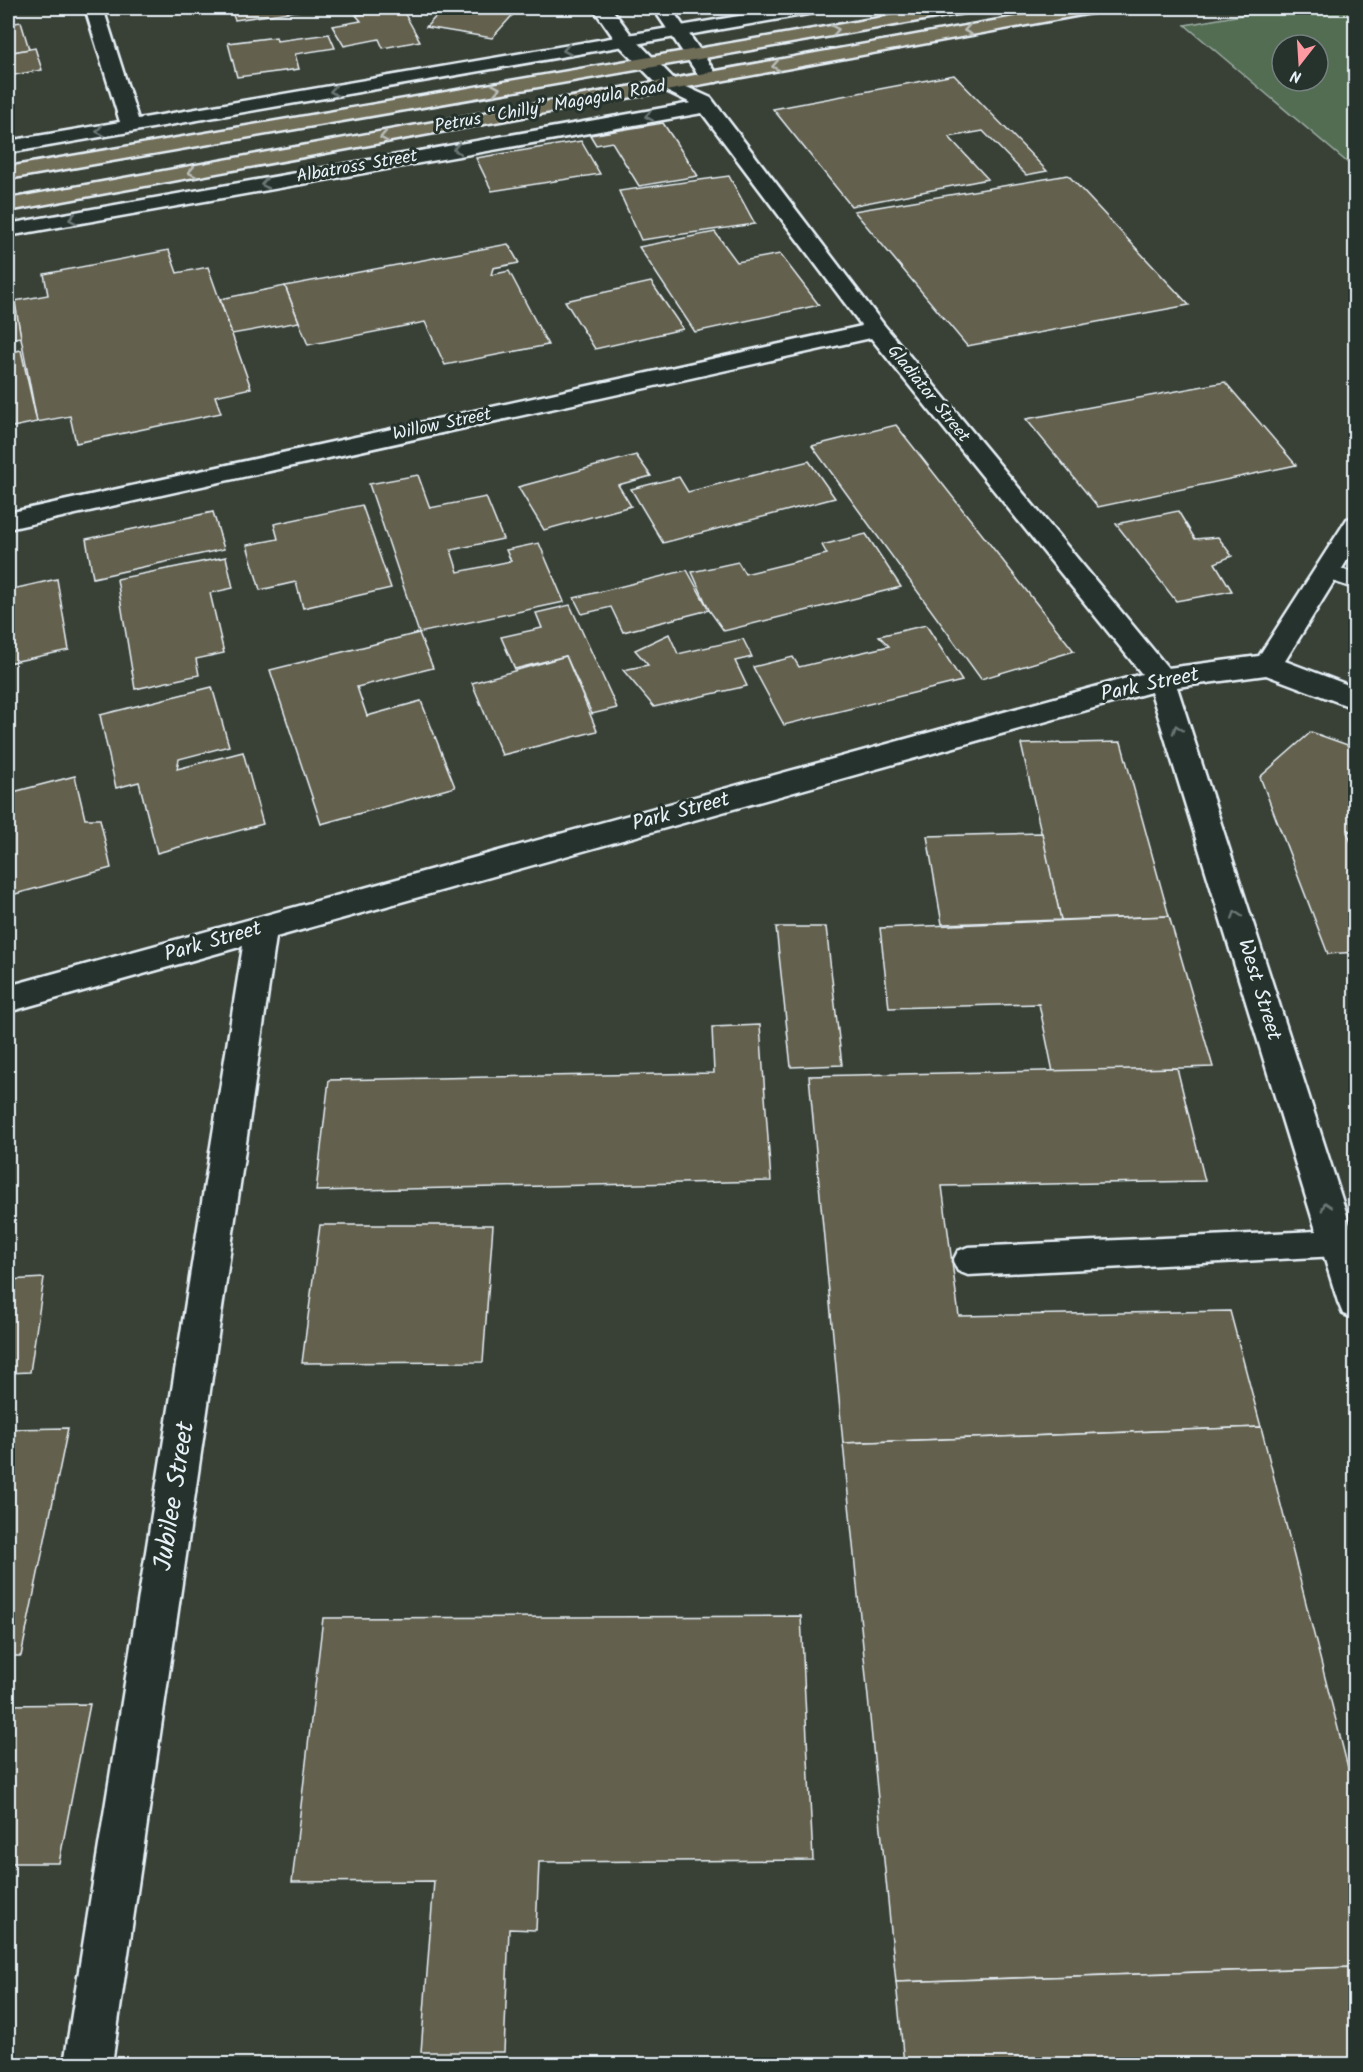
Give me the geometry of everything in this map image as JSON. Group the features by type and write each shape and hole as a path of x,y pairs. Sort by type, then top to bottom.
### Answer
{"main road":[{"name":"Petrus “Chilly” Magagula Road","path":"8,173 964,8"},
{"name":"Petrus “Chilly” Magagula Road","path":"8,205 1092,8"}],"street":[{"path":"94,8 131,126"},
{"name":"Gladiator Street","path":"602,8 625,40 669,85 705,104 876,330 1161,679"},
{"path":"662,8 680,31 710,78 705,104"},
{"path":"8,147 814,8"},
{"name":"Albatross Street","path":"8,230 705,104"},
{"name":"Willow Street","path":"8,521 876,330"},
{"path":"1268,665 1356,525"},
{"name":"Park Street","path":"8,999 1161,679 1268,665 1356,699"},
{"name":"West Street","path":"1161,679 1356,1302"},
{"name":"Jubilee Street","path":"88,2064 262,928"}],"lane":[{"path":"1326,571 1356,582"},
{"path":"968,1261 1338,1243"}],"green space":[{"path":"1280,8 1355,8 1355,169 1185,25"}],"building":[{"path":"230,8 302,8 303,10 235,20"},
{"path":"444,8 475,10 479,8 519,8 492,38 426,27"},
{"path":"402,9 420,41 383,48 379,39 344,46 332,26 361,21 356,15"},
{"path":"21,22 29,49 8,53 8,24"},
{"path":"329,34 335,48 295,54 299,69 237,77 228,43 276,37 277,41"},
{"path":"35,48 42,70 8,76 8,53"},
{"path":"954,75 1047,171 1026,175 983,131 949,137 988,179 851,206 773,109"},
{"path":"663,123 698,176 639,186 612,142 596,145 590,135"},
{"path":"581,141 600,174 492,191 476,158"},
{"path":"1068,175 1189,305 967,346 854,211"},
{"path":"729,176 755,224 641,240 619,191"},
{"path":"715,232 737,262 780,254 819,305 695,332 639,247"},
{"path":"508,244 519,263 493,268 491,275 509,271 548,345 445,365 425,322 308,345 285,286"},
{"path":"169,250 177,273 208,267 251,388 215,396 221,413 76,443 70,416 37,422 14,301 48,295 44,274"},
{"path":"8,262 21,337 8,339"},
{"path":"651,282 683,329 595,349 565,301"},
{"path":"285,286 299,322 232,334 220,299"},
{"path":"21,350 37,422 8,428 8,353"},
{"path":"1225,382 1296,465 1098,507 1026,419"},
{"path":"896,425 1074,651 981,679 812,446"},
{"path":"636,455 651,476 618,485 631,506 544,530 518,487"},
{"path":"809,461 835,498 663,543 631,489 679,477 688,492"},
{"path":"418,475 430,508 486,497 503,539 451,550 458,572 511,561 506,550 539,543 564,602 419,633 369,484"},
{"path":"362,505 391,588 303,608 296,582 260,590 247,545 278,539 274,524"},
{"path":"1178,511 1195,539 1218,537 1232,556 1215,563 1232,591 1176,601 1116,524"},
{"path":"213,512 224,549 93,578 86,539"},
{"path":"866,534 901,587 724,631 709,610 692,572 738,562 745,574 827,554 822,545"},
{"path":"226,557 233,588 210,593 224,653 196,659 199,675 135,689 117,579"},
{"path":"687,570 709,610 623,632 611,607 582,614 574,598"},
{"path":"57,579 69,650 8,663 8,590"},
{"path":"570,605 617,708 592,714 566,656 515,669 501,637 542,628 536,613"},
{"path":"926,625 962,681 784,725 753,667 793,657 799,667 889,646 879,636"},
{"path":"419,633 433,668 357,687 367,716 421,701 455,787 321,824 270,670"},
{"path":"669,634 678,654 743,639 752,657 735,661 747,686 654,707 623,670 648,665 635,650"},
{"path":"566,656 597,731 502,755 472,683"},
{"path":"212,687 229,746 179,759 177,769 243,752 263,824 157,853 139,782 116,788 100,715"},
{"path":"1311,732 1356,748 1356,829 1347,832 1356,854 1356,952 1328,954 1260,777"},
{"path":"1121,742 1169,916 1061,920 1021,744"},
{"path":"8,762 13,792 75,776 85,819 100,819 111,868 8,896"},
{"path":"1042,833 1061,920 942,924 927,836"},
{"path":"1169,916 1213,1067 1053,1072 1039,1004 889,1008 880,928"},
{"path":"776,927 826,927 842,1065 791,1067"},
{"path":"760,1025 771,1181 316,1191 329,1080 714,1073 712,1027"},
{"path":"1177,1068 1205,1181 942,1186 959,1316 1230,1311 1261,1427 843,1443 809,1076"},
{"path":"320,1225 493,1225 483,1362 302,1363"},
{"path":"44,1278 30,1372 8,1373 8,1280"},
{"path":"1261,1427 1356,1799 1356,1967 896,1982 843,1443"},
{"path":"68,1428 21,1656 8,1656 8,1429"},
{"path":"801,1616 813,1860 539,1862 536,1930 509,1929 504,2052 421,2052 434,1881 292,1882 323,1618"},
{"path":"90,1704 59,1863 8,1863 8,1705"},
{"path":"1356,1967 1356,2064 904,2064 896,1982"}]}
